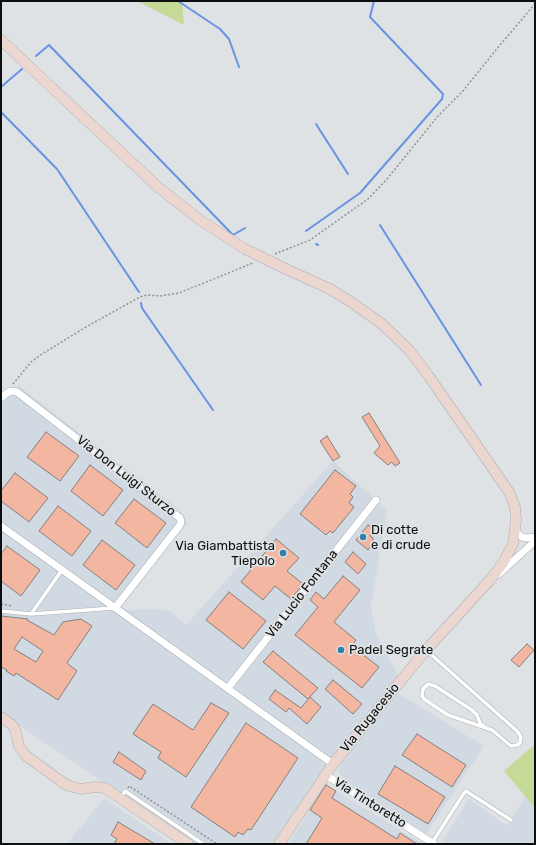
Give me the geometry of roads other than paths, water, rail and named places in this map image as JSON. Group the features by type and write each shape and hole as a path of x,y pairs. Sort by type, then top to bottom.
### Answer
{"main road":[{"name":"Via Rugacesio","path":"1,40 158,187 205,223 245,249 352,302 382,324 409,350 428,376 509,492 516,511 518,533 506,559 490,580 426,650 333,764 280,843"},
{"path":"1,718 11,724 16,732 19,746 25,755 65,784 81,789 95,787 105,788 123,795 137,804 188,844"}],"street":[{"name":"Via Don Luigi Sturzo","path":"4,396 11,391 17,392 179,516 181,520 180,525 115,608"},
{"name":"Via Lucio Fontana","path":"228,688 376,500"},
{"path":"1,526 333,764"},
{"path":"518,533 527,538 535,537"},
{"path":"470,602 535,541"},
{"name":"Via Tintoretto","path":"326,775 433,843"}],"lane":[{"path":"31,614 62,570"},
{"path":"1,610 31,614 115,608"},
{"path":"426,650 517,731 521,737 520,742 515,746 511,746 495,731 448,715 424,700 422,696 423,689 428,684 435,686 472,710 477,715 480,723 485,727"},
{"path":"433,843 466,791 511,820"},
{"path":"137,804 204,844"}],"waterway":[{"path":"178,1 220,29 229,39 239,67"},
{"path":"306,231 360,193 442,99 443,94 370,17 374,1"},
{"path":"36,56 49,45 233,235 245,228"},
{"path":"1,87 22,69"},
{"path":"1,112 57,169 139,292"},
{"path":"316,124 348,174"},
{"path":"380,225 481,385"},
{"path":"141,303 142,308 213,410"}],"place":[{"name":"Di cotte e di crude","path":"363,537"},
{"name":"Via Giambattista Tiepolo","path":"283,553"},
{"name":"Padel Segrate","path":"341,650"}]}
